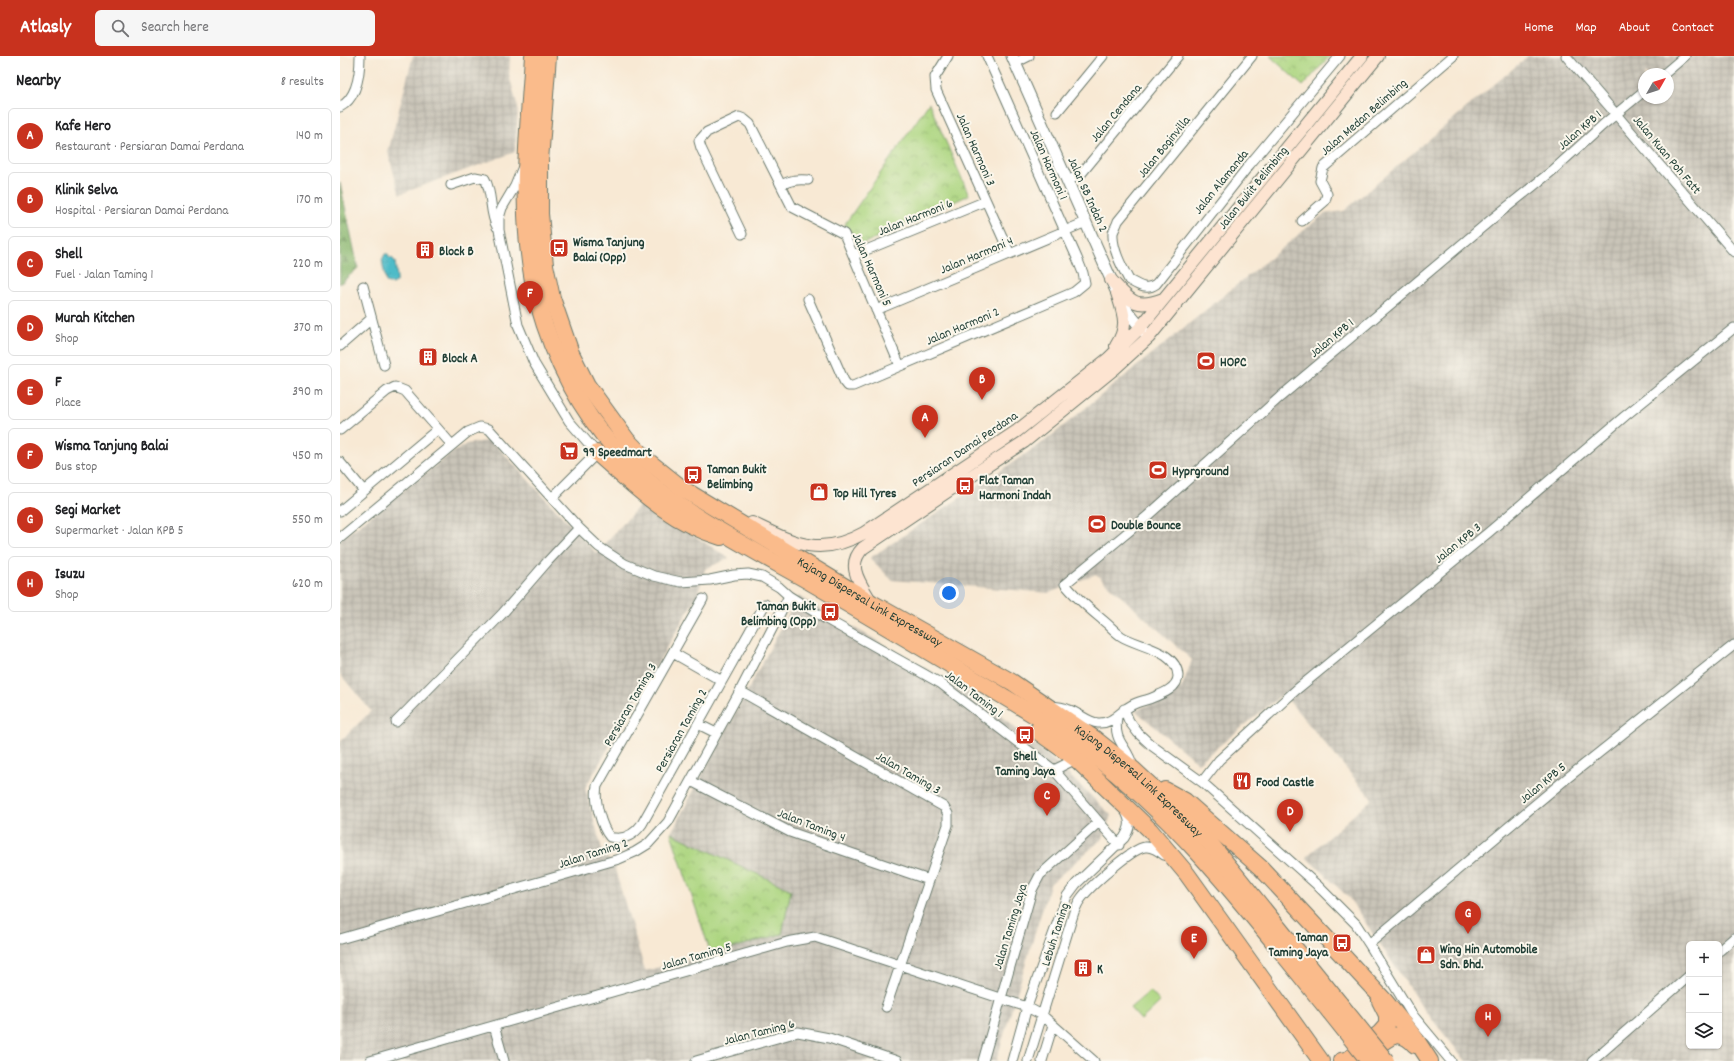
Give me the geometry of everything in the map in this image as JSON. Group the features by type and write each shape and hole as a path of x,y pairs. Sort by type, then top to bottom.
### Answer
{"highway":[{"name":"Kajang Dispersal Link Expressway","path":"533,56 525,161 526,214 531,266 538,301 557,359 574,392 591,418 612,445 640,473 675,502 738,542 840,600 1002,696 1086,750 1126,782 1167,819 1200,853 1335,1008 1386,1061"},
{"name":"Kajang Dispersal Link Expressway","path":"548,56 540,161 540,214 545,265 552,298 561,328 571,353 587,385 627,440 648,461 683,489 872,603 1012,682 1047,705 1134,770 1210,843 1335,1008 1369,1061"},
{"path":"597,453 647,497 681,520 701,531 738,542"},
{"path":"1002,696 1030,725 1076,759 1150,830 1187,874 1321,1061"},
{"path":"1149,783 1185,801 1261,868 1385,1001 1415,1038 1430,1060"},
{"path":"1341,1061 1349,1059 1380,1033 1387,1025 1387,1015 1383,1004 1369,984"},
{"path":"1303,1035 1329,1058 1336,1061"},
{"path":"1359,1061 1385,1040 1395,1035 1403,1035 1411,1040 1430,1060"}],"main road":[{"name":"Jalan Bukit Belimbing","path":"1140,328 1362,56"},
{"name":"Jalan Bukit Belimbing","path":"1149,337 1378,56"},
{"path":"1111,280 1128,299 1138,304 1149,304 1163,299"},
{"path":"1108,359 1122,338 1125,327 1124,317 1117,293"},
{"name":"Persiaran Damai Perdana","path":"717,510 745,519 793,543 808,546 839,544 854,538 1017,431 1108,359 1140,328"},
{"name":"Persiaran Damai Perdana","path":"872,603 854,568 858,553 863,548 1024,442 1115,368 1149,337"}],"street":[{"path":"340,107 351,97 356,86 359,75 360,56"},
{"name":"Jalan Harmoni 3","path":"948,56 935,77 936,90 1010,254"},
{"name":"Jalan Harmoni 1","path":"987,56 1066,231 1083,273 1085,284"},
{"path":"1014,60 1029,56"},
{"path":"1057,112 1103,56"},
{"name":"Jalan Cendana","path":"1068,181 1081,174 1178,56"},
{"name":"Jalan Alamanda","path":"1119,259 1129,280 1144,288 1152,287 1156,284 1246,170 1340,56"},
{"name":"Jalan Medan Belimbing","path":"1302,221 1325,201 1327,194 1320,181 1323,168 1452,56"},
{"name":"Jalan Kuan Poh Fatt","path":"1566,56 1617,113 1734,252"},
{"path":"1671,68 1685,56"},
{"name":"Jalan Boginvilla","path":"1119,259 1113,232 1118,221 1248,58"},
{"name":"Jalan SB Indah 2","path":"1014,60 1117,293 1128,312 1149,337"},
{"name":"Jalan KPB 1","path":"1124,709 1167,691 1178,679 1178,670 1168,657 1122,636 1076,597 1065,584 1145,518 1280,396 1552,170 1638,96"},
{"name":"Jalan Harmoni 5","path":"742,234 699,141 707,132 739,117 750,124 792,207 844,234 900,366"},
{"path":"525,161 516,186 502,208 499,218 499,230 511,298 518,325 534,363 569,420 597,453 552,498"},
{"path":"451,185 479,176 485,179 489,186 494,221 499,230"},
{"path":"781,185 790,180 808,180"},
{"path":"490,197 496,201 507,201"},
{"name":"Jalan Harmoni 6","path":"854,255 986,201"},
{"name":"Jalan Harmoni 4","path":"876,310 1086,222"},
{"path":"1105,266 1119,259"},
{"name":"Jalan Harmoni 2","path":"808,299 844,381 848,386 853,386 1074,292 1085,284"},
{"path":"363,286 384,365"},
{"path":"340,346 371,319"},
{"name":"Jalan KPB 3","path":"1202,782 1219,760 1296,690 1485,536 1625,416 1734,328"},
{"path":"340,430 387,391 395,387 405,391 451,444"},
{"name":"Jalan Taming 1","path":"340,538 451,444 468,432 480,427 489,429 579,528 599,547 625,564 654,576 681,582 748,574 762,577 826,619 940,683 1054,770 1119,845"},
{"path":"340,511 438,429"},
{"path":"340,462 364,491"},
{"path":"396,722 502,614 548,560 579,528"},
{"name":"Jalan Taming 2","path":"340,939 613,861 635,852 648,844 668,822 740,691 789,596"},
{"name":"Persiaran Taming 3","path":"603,826 595,794 597,786 703,599"},
{"name":"Persiaran Taming 2","path":"603,826 610,837 617,839 625,839 636,832 765,604"},
{"name":"Jalan KPB 5","path":"1369,944 1555,788 1734,645"},
{"path":"673,653 722,681"},
{"name":"Jalan Taming 3","path":"740,691 944,807 948,814 948,825 886,1007"},
{"path":"1047,705 1068,709 1098,723 1117,717 1124,709 1129,721 1138,733 1151,745 1202,782 1317,885 1356,924 1411,1013 1451,1061"},
{"path":"1117,717 1117,736 1130,757 1134,770"},
{"path":"698,724 716,734"},
{"path":"1054,770 1076,759"},
{"name":"Jalan Taming 4","path":"691,781 790,832 929,880"},
{"name":"Lebuh Taming","path":"1012,1061 1027,1007 1067,896 1076,884 1119,845 1129,829 1129,818 1120,800"},
{"name":"Jalan Taming Jaya","path":"983,1061 1032,890 1040,875 1099,822"},
{"name":"Lebuh Taming","path":"1028,1061 1074,912 1079,901 1128,856 1146,847 1157,849 1187,874"},
{"name":"Jalan Taming 5","path":"370,1061 803,939 815,938 1027,1007 1042,1015 1094,1061"},
{"path":"1722,948 1734,938"},
{"path":"1592,1061 1688,977"},
{"path":"1042,1061 1053,1025"},
{"path":"494,1026 504,1061"},
{"name":"Jalan Taming 6","path":"696,1061 798,1032 829,1038 897,1061"}],"shaded area":[{"path":"413,56 510,56 509,75 518,108 515,152 400,194 388,152"},
{"path":"1528,56 1734,56 1734,1061 1466,1061 1422,1007 1349,898 1306,857 1372,799 1283,694 1198,763 1136,711 1182,687 1192,660 1096,574 1049,593 892,580 870,558 1045,441 1324,214 1344,211"},
{"path":"491,440 596,553 642,503 729,558 705,569 698,594 585,788 603,853 614,866 645,971 782,934 791,890 671,833 798,596 982,700 1054,761 1111,815 1103,838 1050,884 996,1061 340,1061 340,742 371,711 340,674 340,540 452,453 467,444"}],"green space":[{"path":"1270,56 1330,56 1303,86"},
{"path":"929,103 969,195 858,246 845,224"},
{"path":"340,183 358,268 340,284"},
{"path":"671,833 791,890 782,934 711,954"},
{"path":"1150,991 1160,1002 1141,1020 1130,1008"}],"water":[{"path":"385,254 388,254 389,258 392,258 395,261 397,281 392,284 386,282 382,260"}],"place":[{"name":"Wisma Tanjung Balai (Opp)","path":"559,248"},
{"name":"Block B","path":"425,250"},
{"name":"Wisma Tanjung Balai","path":"530,314"},
{"name":"Block A","path":"428,357"},
{"name":"HOPC","path":"1206,361"},
{"name":"Klinik Selva","path":"982,400"},
{"name":"Kafe Hero","path":"925,438"},
{"name":"99 Speedmart","path":"569,451"},
{"name":"Hyprground","path":"1158,470"},
{"name":"Taman Bukit Belimbing","path":"693,475"},
{"name":"Flat Taman Harmoni Indah","path":"965,486"},
{"name":"Top Hill Tyres","path":"819,492"},
{"name":"Double Bounce","path":"1097,524"},
{"name":"Taman Bukit Belimbing (Opp)","path":"830,612"},
{"name":"Shell Taming Jaya","path":"1025,735"},
{"name":"Food Castle","path":"1242,781"},
{"name":"Shell","path":"1047,816"},
{"name":"Murah Kitchen","path":"1290,832"},
{"name":"Segi Market","path":"1468,934"},
{"name":"Taman Taming Jaya","path":"1342,943"},
{"name":"Wing Hin Automobile Sdn. Bhd.","path":"1426,955"},
{"name":"F","path":"1194,959"},
{"name":"K","path":"1083,968"},
{"name":"Isuzu","path":"1488,1037"}]}
